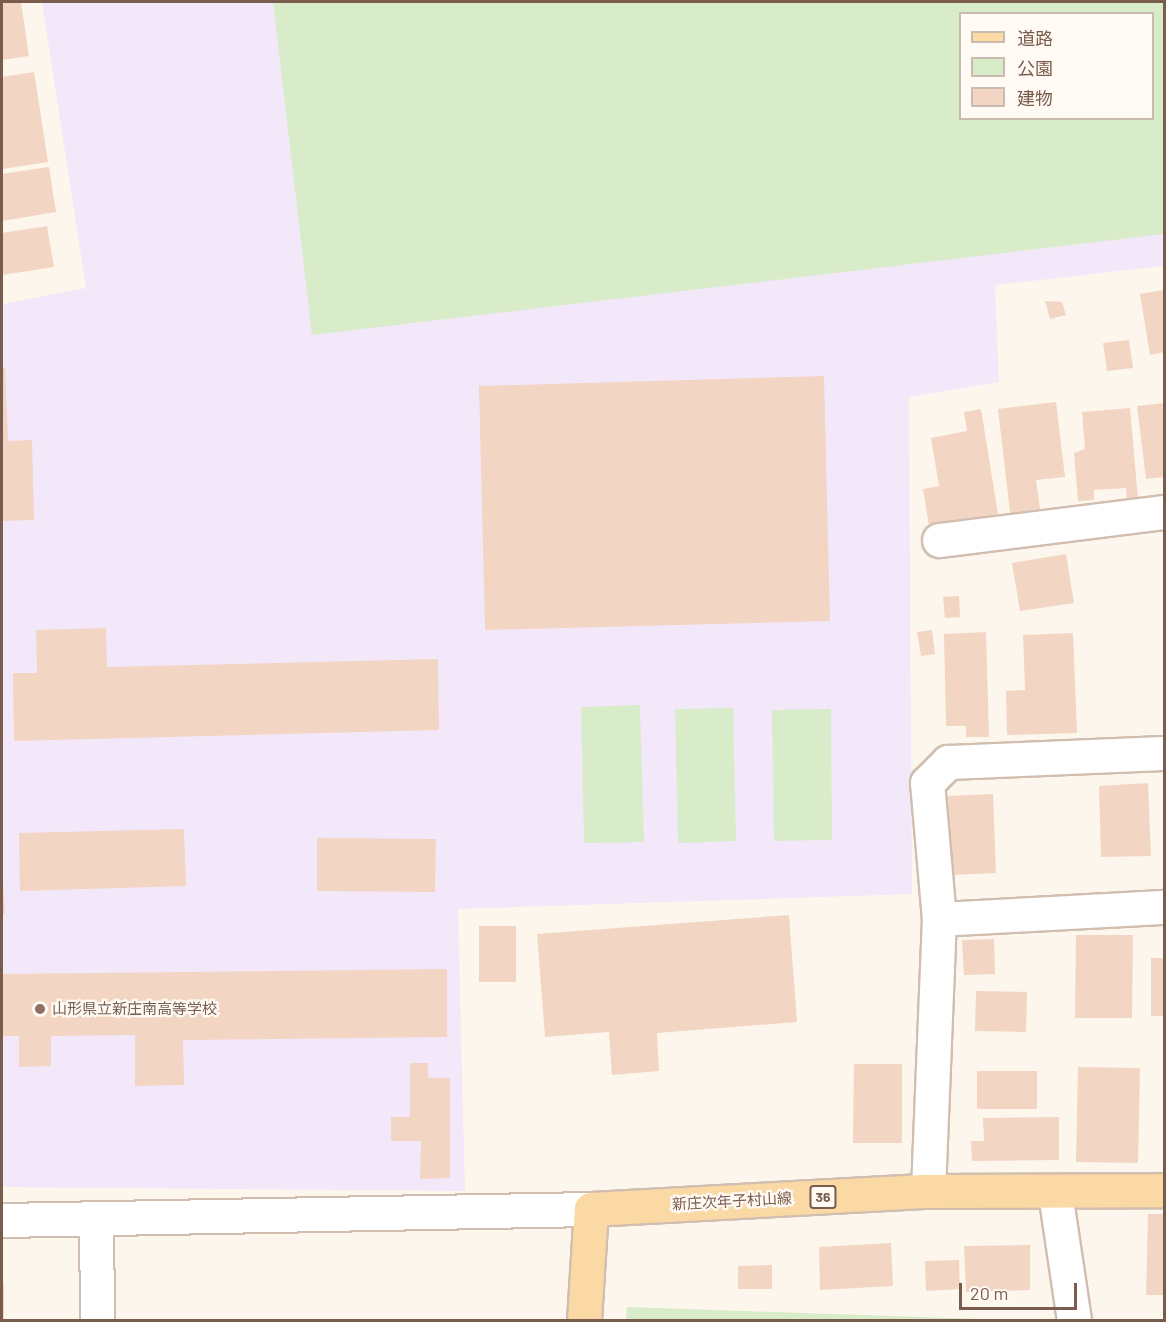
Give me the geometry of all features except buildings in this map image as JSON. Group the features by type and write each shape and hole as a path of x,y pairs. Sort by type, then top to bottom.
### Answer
{"main road":[{"name":"新庄次年子村山線","path":"591,1209 928,1191 1055,1193 1164,1190"},
{"path":"584,1320 591,1209"}],"street":[{"path":"939,540 1164,512"},
{"path":"928,1191 939,918 927,783 948,762 1164,753"},
{"path":"939,918 1164,907"},
{"path":"1055,1193 1074,1320"},
{"path":"2,1220 591,1209"},
{"path":"96,1220 97,1320"}],"shaded area":[{"name":"山形県立新庄南高等学校","path":"42,2 1164,2 1164,266 995,285 999,382 909,397 912,894 458,909 465,1191 2,1187 2,304 86,288"}],"green space":[{"path":"273,2 1164,2 1164,234 312,335"},
{"path":"640,705 644,842 584,843 581,707"},
{"path":"733,708 736,841 678,843 675,709"},
{"path":"831,709 832,840 774,841 772,710"},
{"path":"627,1307 1008,1320 626,1320"}],"place":[{"name":"山形県立新庄南高等学校","path":"40,1009"}]}
